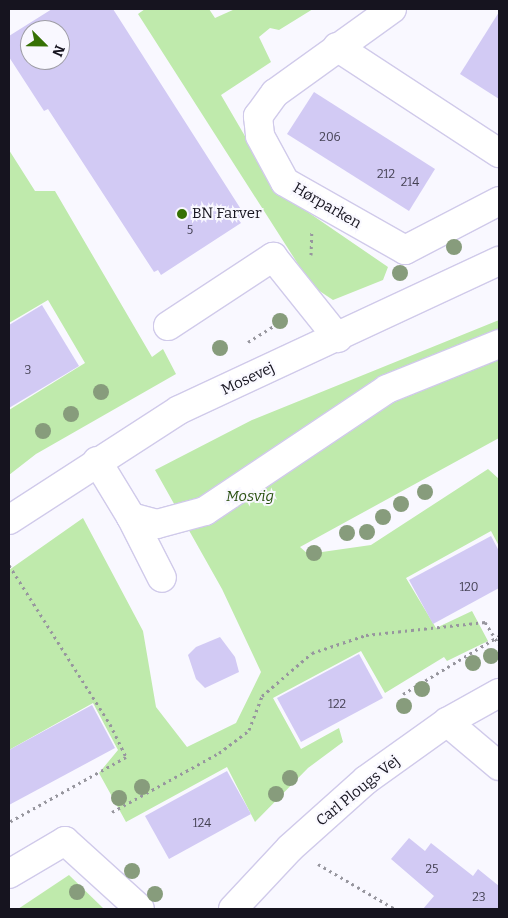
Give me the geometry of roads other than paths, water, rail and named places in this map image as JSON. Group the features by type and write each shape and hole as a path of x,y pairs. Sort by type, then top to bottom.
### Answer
{"street":[{"name":"Hørparken","path":"392,9 275,93 258,116 260,136 285,182 405,250 499,201"},
{"path":"337,47 499,152"},
{"path":"168,326 272,257 338,338"},
{"name":"Mosevej","path":"9,520 97,461 179,410 338,338 499,261"},
{"path":"131,517 158,524 205,511 387,389 499,344"},
{"path":"97,461 131,517 162,578"},
{"name":"Carl Plougs Vej","path":"233,909 290,848 366,780 446,722 499,693"},
{"path":"446,722 499,766"},
{"path":"9,874 65,842 140,909"}],"place":[{"name":"BN Farver","path":"182,214"}],"park label":[{"name":"Mosvig","path":"250,497"}]}
